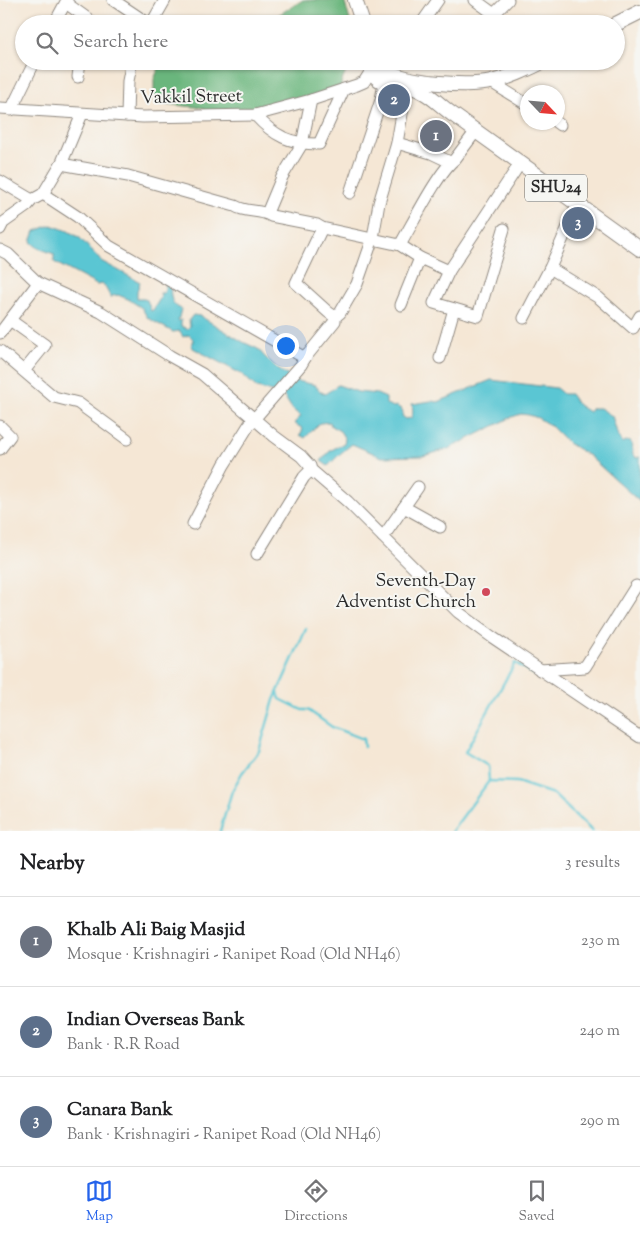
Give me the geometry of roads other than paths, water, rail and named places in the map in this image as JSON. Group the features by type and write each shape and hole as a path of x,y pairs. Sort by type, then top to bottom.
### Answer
{"main road":[{"path":"346,0 352,15"},
{"path":"355,0 361,15"},
{"path":"625,20 640,12"},
{"path":"377,70 376,78 384,83"},
{"path":"387,70 394,74 436,83 454,84 491,82 520,70"},
{"name":"SHU24","path":"384,83 406,85 425,92 444,108 640,250"},
{"path":"444,108 454,84"}],"street":[{"path":"113,0 129,4 140,15"},
{"path":"156,15 165,0"},
{"path":"427,15 438,0"},
{"path":"475,0 494,14 508,0"},
{"path":"59,15 66,1 83,15"},
{"path":"6,109 30,70"},
{"path":"78,77 79,70"},
{"path":"127,116 128,81 133,70"},
{"name":"Vakkil Street","path":"6,109 127,116 255,115 311,100 364,82 374,70"},
{"path":"491,82 520,100"},
{"path":"350,193 381,100 384,83"},
{"path":"193,524 224,465 249,425 301,365 335,321 335,317 340,313 357,284 373,238 379,203 397,143 406,85"},
{"path":"255,115 268,129 292,141 302,144 319,144 344,89"},
{"path":"267,213 282,177 302,144 311,100"},
{"path":"1,224 27,206 32,200 43,194 61,164 82,114"},
{"path":"400,246 450,162 476,131"},
{"path":"397,143 431,153 450,162"},
{"path":"504,229 478,316 434,303 449,271 521,162"},
{"path":"61,164 128,176 235,206 239,209 267,213 271,216 373,238 400,246 420,258 449,271"},
{"path":"0,180 32,200"},
{"path":"43,194 78,217 110,246 305,358"},
{"path":"524,318 550,268 578,204"},
{"path":"322,228 296,283 335,317"},
{"path":"0,250 8,254 38,283 101,312 202,374 274,436 301,456 310,466 311,470 348,502 458,612 640,737"},
{"path":"401,305 420,258"},
{"path":"550,268 599,298 633,328 640,316"},
{"path":"0,333 38,283"},
{"path":"440,358 454,309"},
{"path":"10,320 45,345 24,371"},
{"path":"0,351 54,397 78,403 127,439"},
{"path":"0,426 10,436 0,449"},
{"path":"257,554 304,477 311,470"},
{"path":"383,537 418,487"},
{"path":"404,507 440,527"},
{"path":"540,670 585,667 636,586"}],"water":[{"path":"51,225 80,238 101,261 140,282 137,299 147,300 151,311 161,297 160,293 164,293 166,283 171,284 172,299 175,305 181,309 178,321 181,320 181,326 187,329 190,326 189,320 193,315 200,316 258,349 279,370 297,381 315,385 325,394 338,385 358,392 377,394 386,398 386,404 401,409 402,416 406,419 411,418 413,412 412,404 431,401 438,402 491,380 556,388 563,394 570,394 578,405 589,412 592,408 600,408 612,416 622,443 625,441 631,442 633,455 636,458 640,457 640,502 589,456 568,443 551,426 538,418 521,414 448,449 423,456 382,457 352,444 328,466 321,461 330,451 344,443 345,439 340,431 331,426 330,422 320,423 305,438 300,435 303,429 294,423 301,416 293,410 283,395 257,388 243,375 193,348 191,345 193,339 189,335 183,337 180,331 173,332 147,317 142,308 128,299 118,295 111,298 104,285 97,285 54,262 54,254 38,248 31,242 35,231"}],"waterway":[{"path":"220,831 232,791 242,773 259,751 274,700 306,629"},
{"path":"489,781 488,766 465,752 515,663 554,686"},
{"path":"278,693 280,699 302,710 308,710 332,727 363,739 364,747"},
{"path":"452,831 489,781 517,782 553,794 592,831"}],"place":[{"name":"Indian Overseas Bank","path":"394,100"},
{"name":"Khalb Ali Baig Masjid","path":"436,136"},
{"name":"Canara Bank","path":"578,223"},
{"name":"Seventh-Day Adventist Church","path":"486,592"}]}
